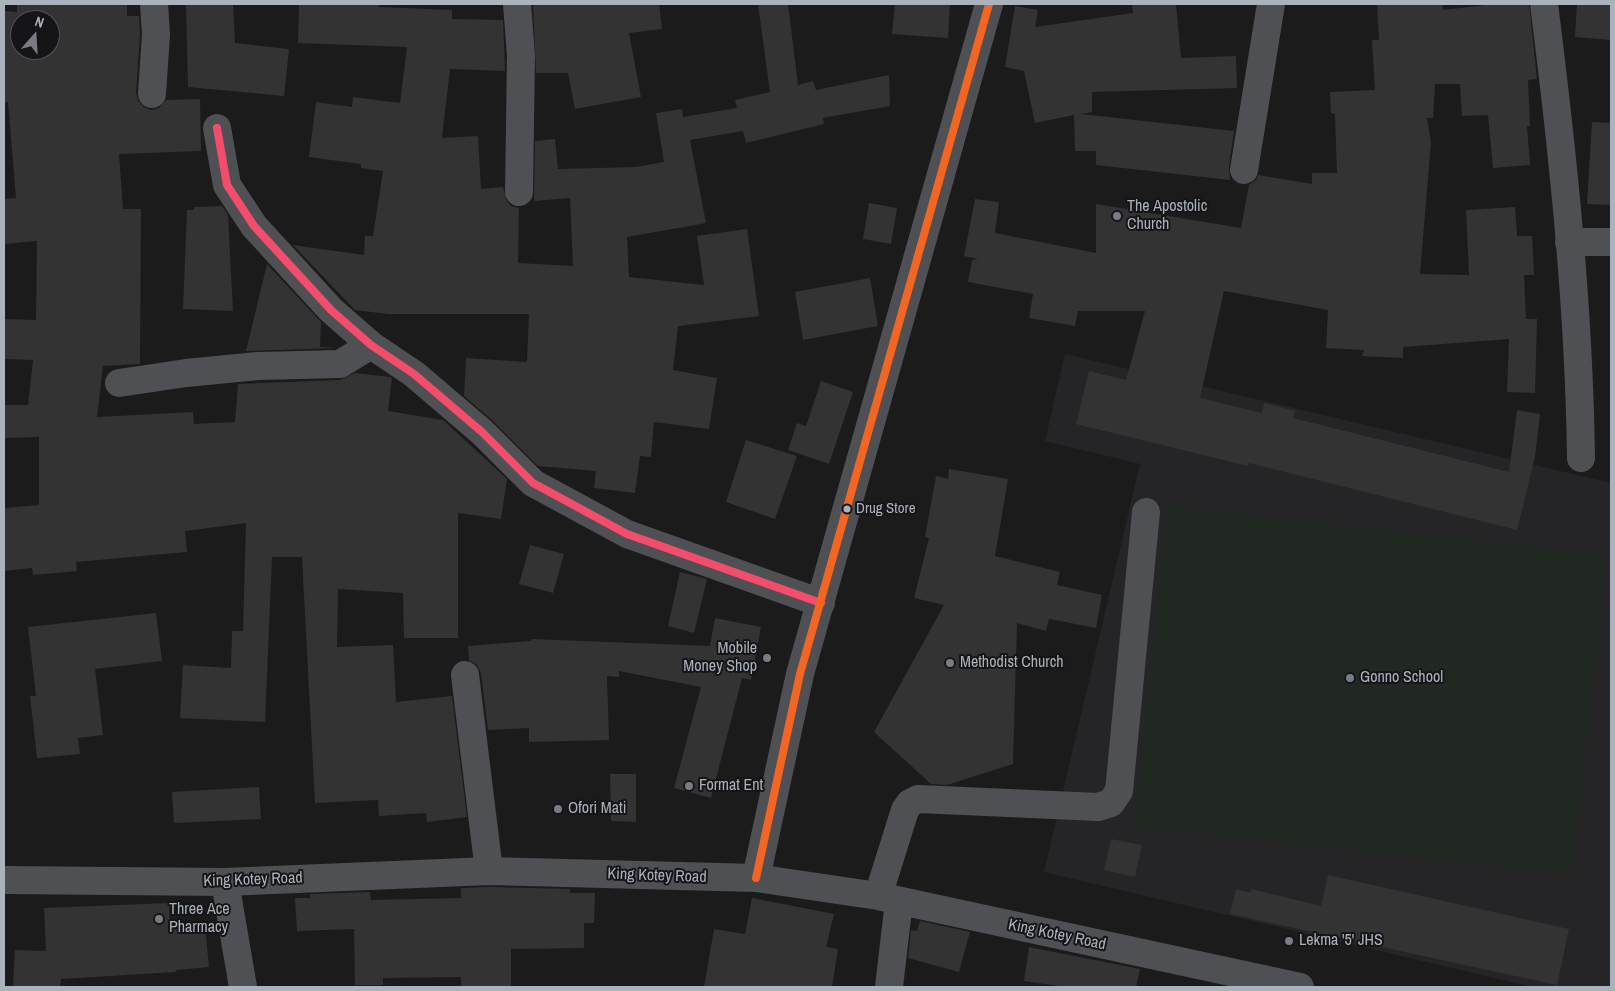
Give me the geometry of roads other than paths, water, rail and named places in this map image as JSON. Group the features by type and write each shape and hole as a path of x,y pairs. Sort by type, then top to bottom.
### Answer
{"street":[{"path":"152,94 156,34 154,4"},
{"path":"517,4 521,56 519,192"},
{"path":"756,878 800,674 989,4"},
{"path":"1244,170 1271,4"},
{"path":"1544,4 1558,116 1580,378 1581,458"},
{"path":"217,128 227,185 254,226 330,310 372,345 414,374 482,432 533,483 627,534 821,603"},
{"path":"1568,242 1611,242"},
{"path":"120,383 186,373 258,366 340,364 372,345"},
{"path":"889,987 888,898 905,810 910,803 918,800 1098,807 1111,803 1119,791 1146,512"},
{"path":"464,675 489,871"},
{"name":"King Kotey Road","path":"4,880 225,882 489,871 756,878 888,898 1300,987"},
{"path":"225,882 243,987"}],"place":[{"name":"The Apostolic Church","path":"1117,216"},
{"name":"Drug Store","path":"847,509"},
{"name":"Mobile Money Shop","path":"767,658"},
{"name":"Methodist Church","path":"950,663"},
{"name":"Gonno School","path":"1350,678"},
{"name":"Format Ent","path":"689,786"},
{"name":"Ofori Mati","path":"558,809"},
{"name":"Three Ace Pharmacy","path":"159,919"},
{"name":"Lekma '5' JHS","path":"1289,941"}]}
